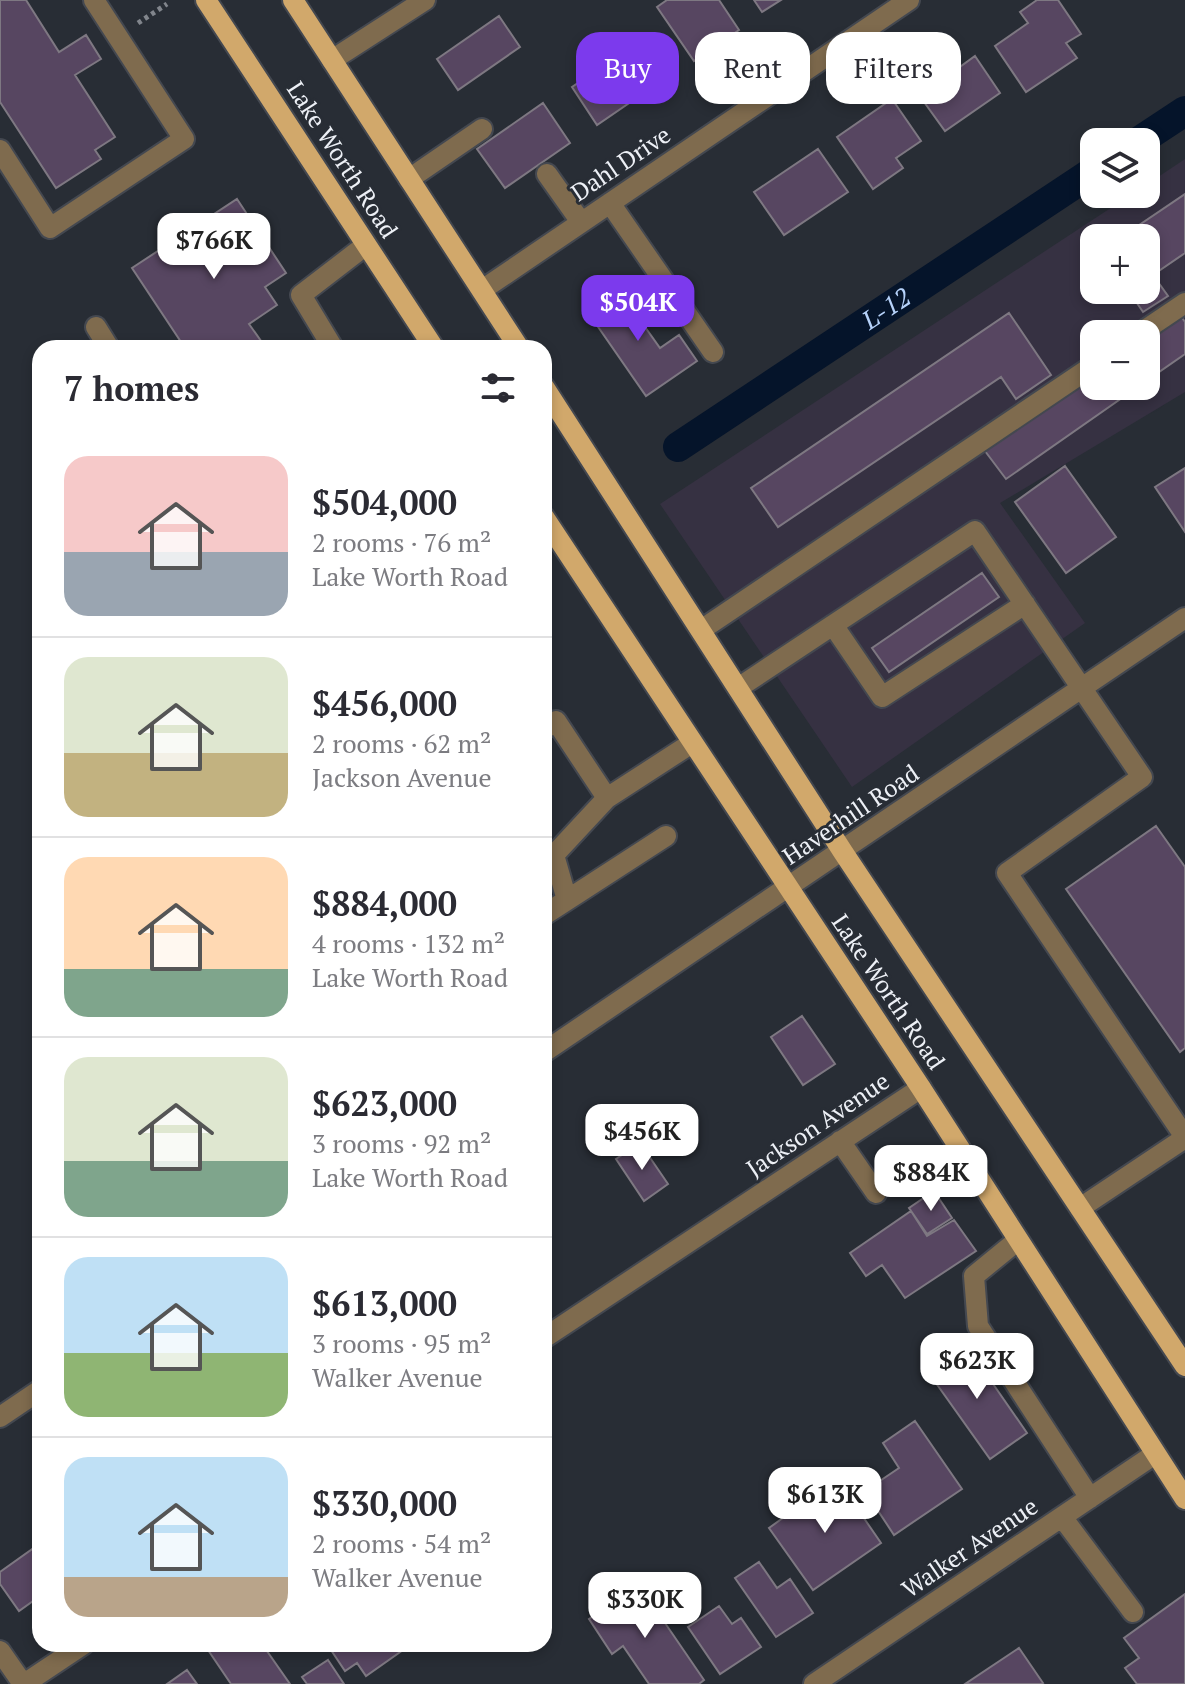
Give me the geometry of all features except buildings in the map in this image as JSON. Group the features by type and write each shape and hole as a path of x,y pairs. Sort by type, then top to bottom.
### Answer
{"main road":[{"name":"Lake Worth Road","path":"206,0 429,340"},
{"name":"Lake Worth Road","path":"293,0 514,340"},
{"name":"Lake Worth Road","path":"552,399 843,852 1185,1366"},
{"name":"Lake Worth Road","path":"552,534 921,1088 1185,1499"},
{"path":"1155,1454 1185,1467"}],"street":[{"path":"0,150 50,228 184,139 94,0"},
{"path":"332,60 425,0"},
{"name":"Dahl Drive","path":"482,290 909,0"},
{"path":"409,179 482,129"},
{"path":"547,174 581,222"},
{"path":"610,203 713,352"},
{"path":"328,340 301,295 366,245"},
{"path":"1160,320 1185,303"},
{"path":"96,327 104,340"},
{"path":"701,630 1080,374"},
{"path":"738,688 975,531 1142,777 1007,873 1185,1138 1080,1208"},
{"path":"833,625 882,697 1025,604"},
{"name":"Haverhill Road","path":"552,1047 1185,618"},
{"path":"552,724 556,721 607,798"},
{"path":"567,900 554,855 607,798 692,743"},
{"path":"552,910 666,836"},
{"name":"Jackson Avenue","path":"552,1333 921,1088"},
{"path":"840,1141 876,1193"},
{"path":"1018,1240 974,1276 978,1326 1090,1498"},
{"path":"0,1417 32,1395"},
{"name":"Walker Avenue","path":"814,1684 1155,1454"},
{"path":"1062,1517 1133,1612"},
{"path":"0,1651 23,1684 72,1652"}],"path":[{"path":"130,27 167,4"}],"shaded area":[{"path":"1185,159 1185,392 1000,503 1085,623 852,787 660,504 1080,228 1080,304 1160,304 1160,224 1086,224 1111,208 1160,208 1160,176"}],"waterway":[{"name":"L-12","path":"1159,128 1185,111"},
{"name":"L-12","path":"678,447 1080,180"}]}
